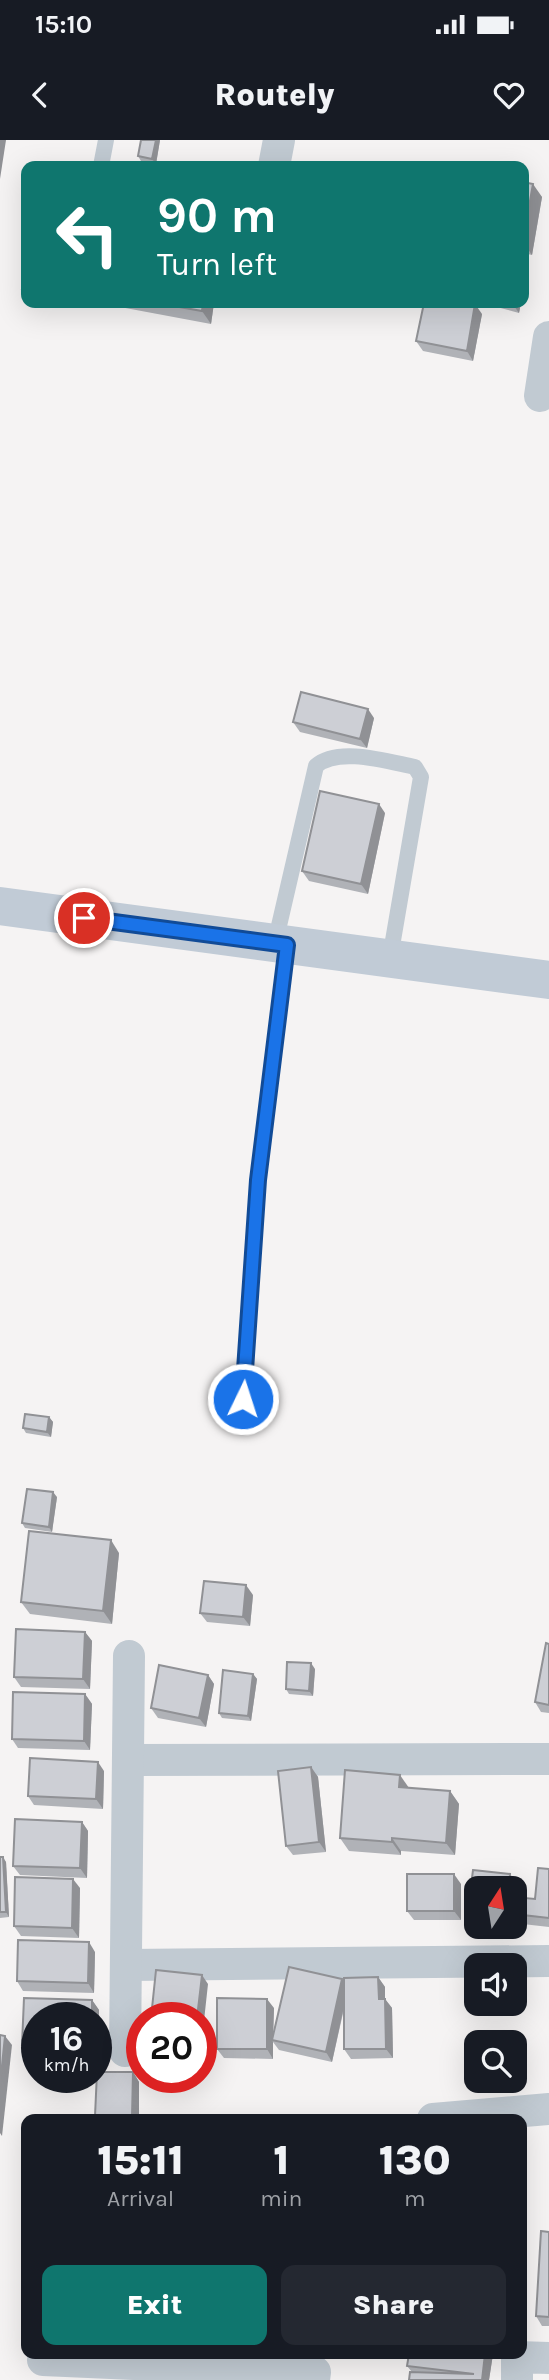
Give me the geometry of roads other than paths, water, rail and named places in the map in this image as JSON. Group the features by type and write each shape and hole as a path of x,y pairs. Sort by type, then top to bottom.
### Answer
{"main road":[{"path":"0,906 549,980"}],"street":[{"path":"275,161 279,140"},
{"path":"540,396 549,337"},
{"path":"125,2051 130,1656"},
{"path":"129,1760 549,1759"},
{"path":"127,1965 549,1961"},
{"path":"491,2114 549,2109"},
{"path":"527,2357 549,2358"},
{"path":"517,2359 517,2380"},
{"path":"43,2360 315,2372 314,2380"}],"lane":[{"path":"102,161 106,140"},
{"path":"243,1399 258,1180 281,944 316,766 324,759 337,756 376,759 415,768 421,777 390,959"}]}
